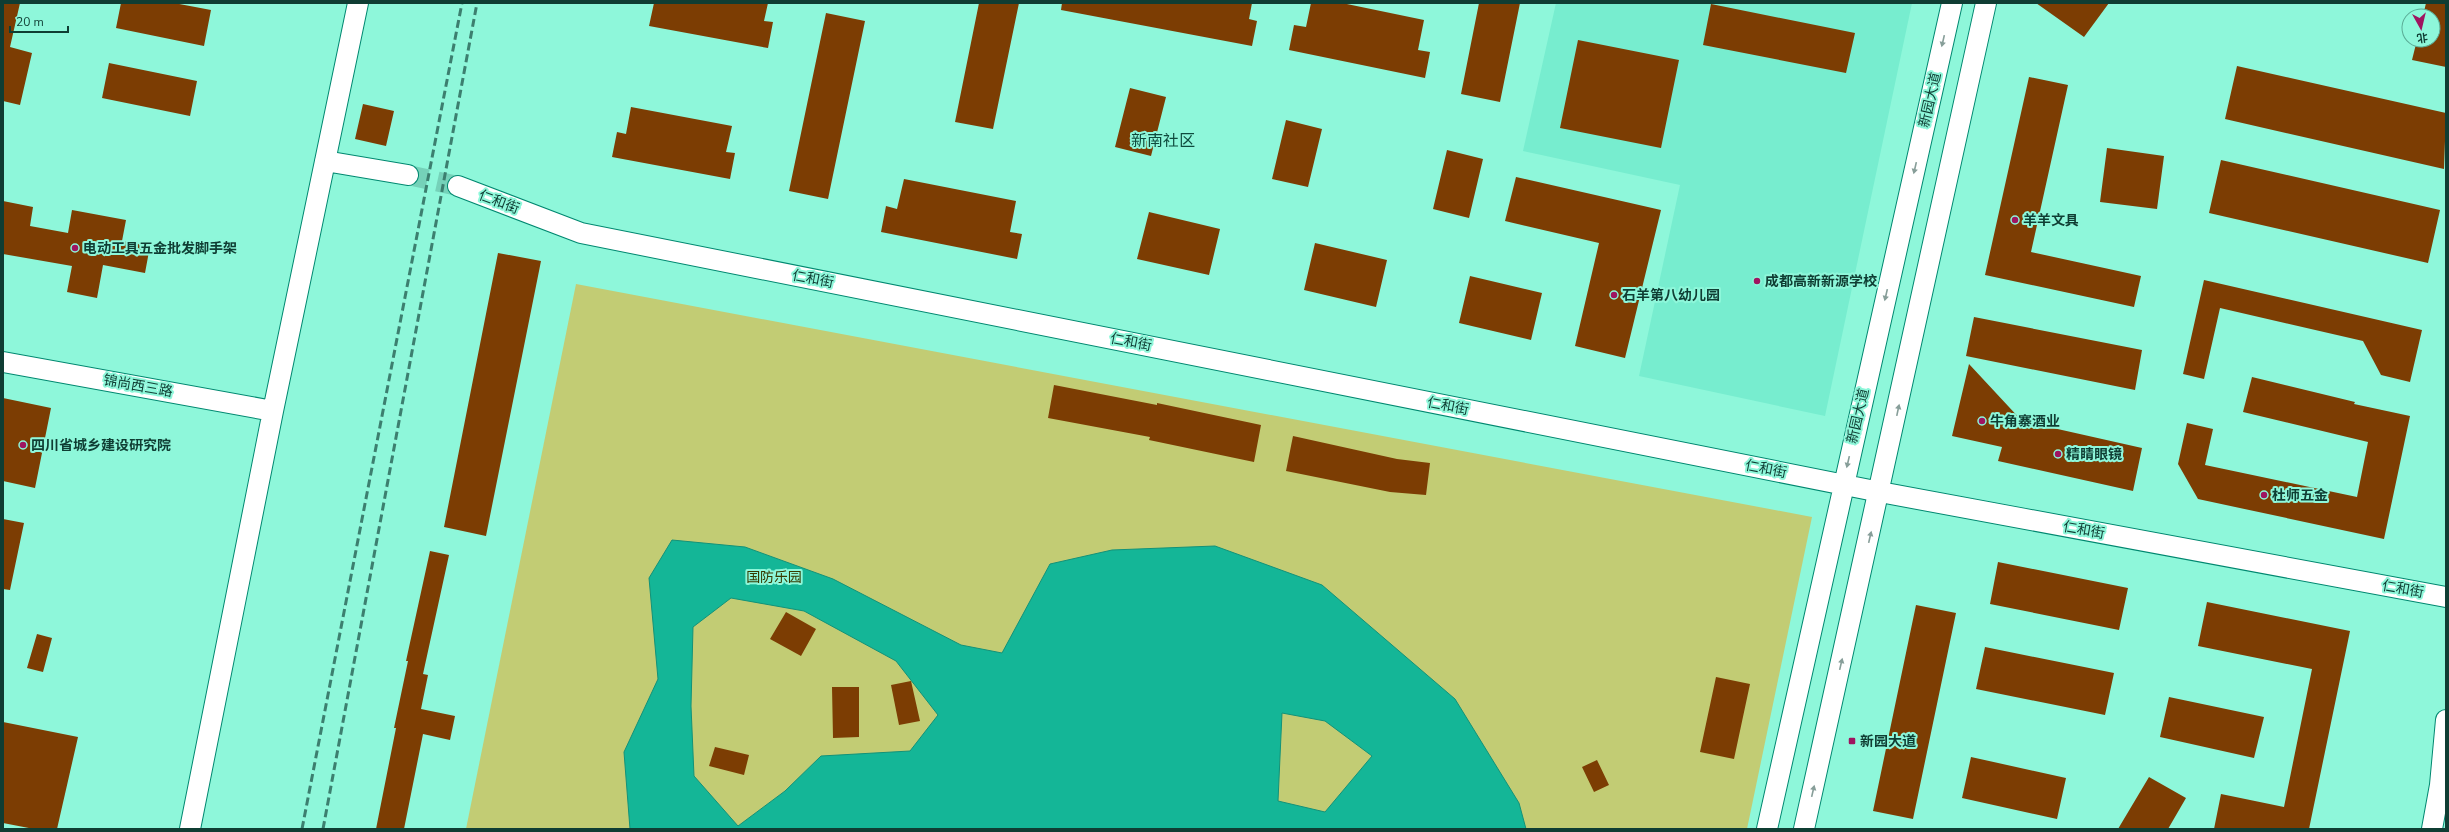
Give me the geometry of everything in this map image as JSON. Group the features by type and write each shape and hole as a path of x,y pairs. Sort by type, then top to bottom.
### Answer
{"street":[{"path":"190,829 273,411 358,3"},
{"name":"新园大道","path":"1767,829 1843,484 1952,3"},
{"path":"1804,829 1880,492 1986,3"},
{"path":"325,161 408,175"},
{"name":"仁和街","path":"458,186 582,233 1880,492 2446,596"},
{"name":"锦尚西三路","path":"3,362 273,411"},
{"path":"2432,829 2440,785 2446,720"}],"shaded area":[{"name":"成都高新新源学校","path":"1556,3 1912,3 1825,416 1639,376 1680,185 1523,151"},
{"path":"672,540 745,547 833,579 961,645 1002,653 1050,564 1112,550 1215,546 1322,585 1455,699 1519,803 1526,829 630,829 624,752 658,679 649,578","holes":["731,598 804,611 896,661 938,715 910,751 821,756 785,791 738,826 694,776 691,706 693,627","1282,713 1325,721 1372,756 1325,812 1278,801"]}],"green space":[{"name":"国防乐园","path":"576,284 1812,517 1747,829 466,829"}],"building":[{"path":"3,3 20,3 10,47 32,53 20,105 3,101"},
{"path":"121,3 174,3 211,10 204,46 116,28"},
{"path":"654,3 768,3 764,21 773,22 768,48 649,26"},
{"path":"979,3 1019,3 993,129 955,122"},
{"path":"1062,3 1252,3 1249,19 1257,21 1252,46 1061,10"},
{"path":"1311,3 1342,3 1424,20 1418,50 1430,52 1425,78 1289,50 1294,25 1306,27"},
{"path":"1479,3 1520,3 1500,102 1461,94"},
{"path":"2036,3 2109,3 2084,37"},
{"path":"2426,3 2446,3 2446,67 2412,60 2415,48 2441,48 2441,8 2425,8"},
{"path":"1711,4 1855,33 1846,73 1703,45"},
{"path":"826,13 865,21 828,199 789,191"},
{"path":"1578,40 1679,60 1661,148 1560,128"},
{"path":"109,63 197,81 190,116 102,98"},
{"path":"2237,66 2446,113 2444,169 2225,119"},
{"path":"2029,77 2068,85 2031,252 2141,276 2134,307 1985,275"},
{"path":"1130,88 1166,97 1151,156 1115,147"},
{"path":"363,104 394,111 386,146 355,139"},
{"path":"631,107 732,126 726,152 735,153 730,179 612,157 617,132 626,134"},
{"path":"1286,120 1322,129 1308,187 1272,179"},
{"path":"2107,148 2164,156 2157,209 2100,202"},
{"path":"1447,150 1483,159 1469,218 1433,209"},
{"path":"2221,160 2440,210 2428,263 2209,213"},
{"name":"石羊第八幼儿园","path":"1516,177 1661,210 1625,358 1575,346 1599,243 1505,221"},
{"path":"904,179 1016,201 1010,232 1022,234 1017,259 881,232 886,206 897,209"},
{"path":"3,201 33,207 30,226 68,233 72,210 126,220 122,241 150,246 145,273 103,265 97,298 67,292 72,266 3,254"},
{"path":"1149,212 1220,229 1209,275 1137,259"},
{"path":"1315,243 1387,260 1376,307 1304,290"},
{"path":"498,253 541,261 486,536 444,527"},
{"path":"1470,276 1542,293 1531,340 1459,323"},
{"path":"2204,280 2422,330 2410,382 2381,375 2363,341 2220,308 2204,379 2183,374"},
{"path":"1974,317 2142,350 2135,390 1966,356"},
{"path":"1969,364 2022,421 2142,448 2133,491 1998,461 2002,447 1952,436"},
{"path":"2252,377 2355,402 2354,404 2410,416 2384,539 2198,499 2178,464 2187,423 2213,429 2205,465 2357,497 2368,442 2243,412"},
{"path":"1054,385 1157,405 1157,403 1261,425 1254,462 1149,440 1150,437 1048,418"},
{"name":"四川省城乡建设研究院","path":"3,398 51,408 35,488 3,481"},
{"path":"1293,436 1397,459 1430,463 1426,495 1390,492 1286,471"},
{"path":"3,519 24,523 10,590 3,589"},
{"path":"430,551 449,555 423,674 428,675 421,709 455,716 450,740 423,734 404,829 376,829 396,728 394,728 408,661 406,661"},
{"path":"1998,562 2128,588 2119,630 1990,604"},
{"path":"2207,602 2350,631 2309,829 2214,829 2221,794 2284,807 2312,669 2198,646"},
{"path":"1916,605 1956,613 1913,819 1873,811"},
{"path":"786,612 816,629 801,656 770,639"},
{"path":"37,634 52,638 43,672 27,668"},
{"path":"1985,647 2114,673 2105,715 1976,689"},
{"path":"1716,677 1750,684 1734,759 1700,752"},
{"path":"911,681 920,721 899,725 891,685"},
{"path":"832,687 859,687 859,737 833,738"},
{"path":"2169,697 2264,717 2254,758 2160,737"},
{"path":"3,722 78,737 57,829 34,829 3,823"},
{"path":"715,747 749,755 744,775 709,766"},
{"path":"1971,757 2066,778 2057,819 1962,798"},
{"path":"1597,760 1609,785 1594,792 1582,767"},
{"path":"2149,777 2186,798 2168,829 2118,829"}],"tunnel":[{"path":"408,175 458,186"}],"railway":[{"path":"302,829 462,3"},
{"path":"323,829 477,3"}],"place":[{"name":"羊羊文具","path":"2015,220"},
{"name":"电动工具五金批发脚手架","path":"75,248"},
{"name":"成都高新新源学校","path":"1757,281"},
{"name":"石羊第八幼儿园","path":"1614,295"},
{"name":"牛角寨酒业","path":"1982,421"},
{"name":"四川省城乡建设研究院","path":"23,445"},
{"name":"精睛眼镜","path":"2058,454"},
{"name":"杜师五金","path":"2264,495"},
{"name":"新园大道","path":"1852,741"}],"district":[{"name":"新南社区","path":"1163,141"}]}
